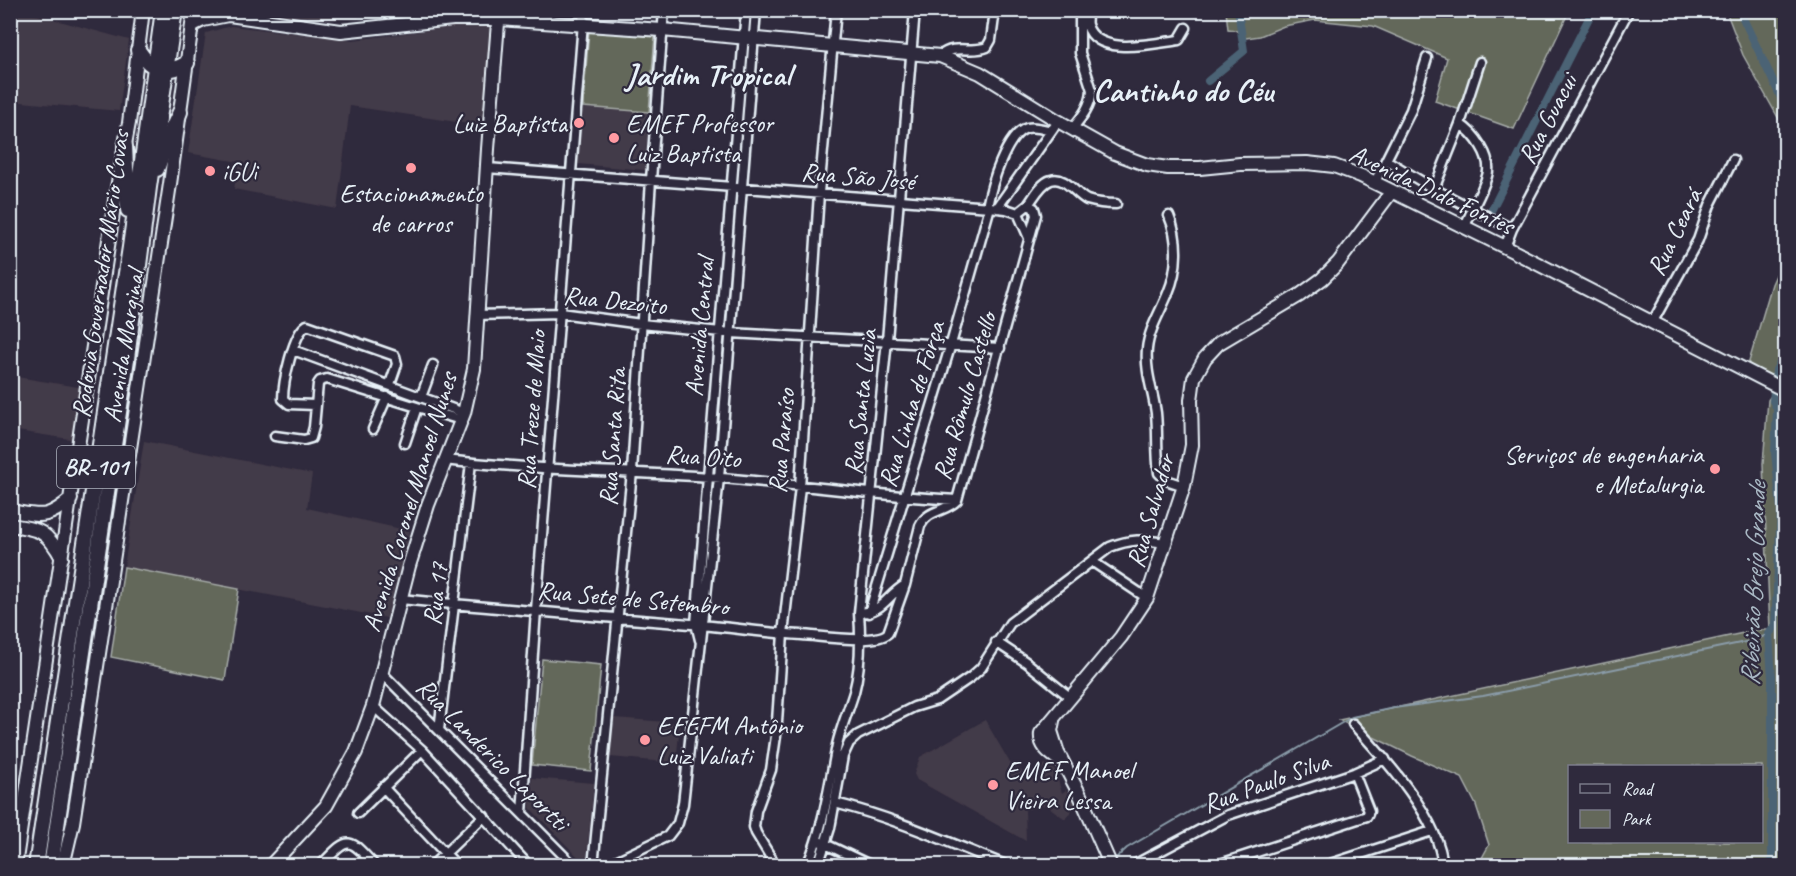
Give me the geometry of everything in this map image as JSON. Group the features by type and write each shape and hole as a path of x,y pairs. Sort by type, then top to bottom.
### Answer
{"main road":[{"name":"Rodovia Governador Mário Covas","path":"51,866 127,359 148,187 160,69 163,10"},
{"name":"Rodovia Governador Mário Covas","path":"36,866 130,247 160,69 175,10"},
{"path":"138,50 145,61 160,69 175,69 187,63"},
{"path":"148,187 180,112"},
{"path":"125,146 130,247"}],"street":[{"name":"Avenida Marginal","path":"15,866 125,146 143,10"},
{"name":"Avenida Marginal","path":"63,866 93,693 194,10"},
{"name":"Avenida Dido Fontes","path":"217,10 229,15 340,31 500,15 940,56 980,73 1054,126 1072,129 1115,153 1147,165 1168,168 1200,168 1240,164 1307,163 1334,166 1375,182 1785,391"},
{"name":"Rua Treze de Maio","path":"522,813 584,10"},
{"name":"Rua Santa Rita","path":"593,866 632,472 664,10"},
{"name":"Avenida Central","path":"746,10 749,38"},
{"name":"Avenida Central","path":"604,866 668,836 678,824 683,804 701,647 700,625 708,477 721,332 749,38 756,10"},
{"name":"Rua Paraíso","path":"776,866 754,827 756,811 771,770 774,753 783,634 800,487 819,193 836,10"},
{"name":"Rua Santa Luzia","path":"832,799 837,745 858,672 915,10"},
{"path":"940,56 954,48 987,47 991,40 995,10"},
{"path":"1072,129 1086,112 1092,96 1080,53 1080,10"},
{"path":"1088,10 1087,24 1092,33 1107,45 1119,47 1179,40 1186,28"},
{"name":"Rua Guacui","path":"1505,247 1512,229 1629,10"},
{"name":"Avenida Dido Fontes","path":"193,25 203,20 229,15"},
{"name":"Avenida Coronel Manoel Nunes","path":"270,866 326,806 356,752 373,706 421,527 444,460 463,417 472,382 500,15"},
{"path":"1375,182 1411,110 1426,58"},
{"path":"1434,189 1460,124 1480,62"},
{"path":"1460,124 1469,130 1479,143 1487,162 1488,174 1465,227"},
{"path":"991,207 1003,159 1010,142 1027,128 1054,126"},
{"name":"Rua Linha de Força","path":"864,613 905,497 991,207 1054,126"},
{"path":"1386,160 1434,189 1512,229"},
{"name":"Rua Ceará","path":"1652,323 1698,240 1710,205 1733,160"},
{"name":"Rua São José","path":"487,168 991,207 1018,213"},
{"path":"1029,239 1018,213 1028,205 1048,181 1054,179 1066,183 1088,200 1100,204 1116,204"},
{"name":"Avenida Central","path":"700,625 719,478 731,333 736,188"},
{"name":"Rua Salvador","path":"1111,866 1079,793 1063,763 1044,747 1040,738 1041,734 1121,637 1147,598 1184,486 1192,445 1191,400 1194,378 1205,358 1219,343 1300,295 1322,279 1338,263 1392,191"},
{"name":"Rua Rômulo Castello","path":"861,639 881,637 888,633 905,585 920,526 929,514 951,506 957,500 1036,215 1034,208 1028,205"},
{"path":"1169,216 1175,230 1174,269 1170,290 1148,345 1148,378 1155,409 1159,473 1166,480 1184,486"},
{"name":"Rua Dezoito","path":"477,315 560,314 731,333 1000,348"},
{"path":"315,405 289,404 283,399 298,334 307,325 390,354 397,359 390,384"},
{"path":"293,350 390,384 463,417"},
{"path":"421,397 433,365"},
{"path":"275,436 309,439 313,435 318,384 327,379 417,407 463,417"},
{"path":"373,429 387,396"},
{"path":"405,443 417,407"},
{"name":"Rua Oito","path":"444,460 548,469 708,477 957,500"},
{"name":"Rua 17","path":"439,730 471,463"},
{"path":"10,511 45,515 55,512 71,499"},
{"path":"10,525 41,531 53,543 62,558"},
{"path":"818,866 821,842 843,756 849,742 867,730 914,707 937,700 953,690 981,668 996,642 1018,615 1093,562 1110,547 1136,539 1165,543"},
{"path":"1093,562 1147,598"},
{"path":"864,613 878,610 894,592 905,585"},
{"name":"Rua Sete de Setembro","path":"401,599 861,639"},
{"path":"996,642 1026,662 1071,698"},
{"name":"Rua Landerico Laportti","path":"381,672 574,866"},
{"path":"373,706 422,750 529,866"},
{"path":"1353,724 1385,759 1417,802 1441,849 1443,866"},
{"path":"358,813 422,750"},
{"name":"Rua Paulo Silva","path":"1132,866 1228,814 1354,773 1385,759"},
{"path":"1214,866 1367,816 1369,811 1354,773"},
{"path":"383,787 458,866"},
{"path":"832,799 927,832 1008,866"},
{"path":"432,866 484,816"},
{"path":"1324,866 1432,831"},
{"path":"807,866 821,842"},
{"path":"821,842 872,866"},
{"path":"320,866 345,843 356,845 375,866"},
{"path":"68,844 69,866"}],"shaded area":[{"path":"366,10 447,11 365,18"},
{"path":"10,11 23,11 129,40 119,111 11,101"},
{"path":"255,11 360,11 358,19 318,18"},
{"path":"490,22 483,126 350,106 337,209 234,189 239,162 188,153 206,33 231,26 353,40"},
{"name":"EMEF Professor Luiz Baptista","path":"583,107 649,112 645,170 578,164"},
{"path":"11,376 84,388 76,440 11,430"},
{"path":"144,441 312,474 307,508 410,531 387,618 124,567"},
{"name":"EEEFM Antônio Luiz Valiati","path":"614,718 680,723 676,763 610,757"},
{"name":"EMEF Manoel Vieira Lessa","path":"985,720 1010,763 1032,778 1045,764 1055,770 1062,793 1066,790 1077,804 1065,819 1046,805 1025,810 1026,841 917,780 914,774 920,757"},
{"path":"532,778 594,783 586,865 530,808"}],"green space":[{"path":"1226,11 1569,11 1514,129 1435,101 1447,58 1373,26 1315,20 1284,26 1260,36 1246,38 1235,30 1228,29"},
{"path":"1726,11 1785,11 1785,130 1743,55"},
{"path":"589,30 655,35 649,112 583,107"},
{"path":"1785,255 1786,383 1748,365 1772,284"},
{"path":"1770,397 1775,399 1786,415 1785,865 1478,865 1489,845 1476,805 1462,778 1339,720 1757,630 1770,630 1763,464"},
{"path":"124,567 239,589 225,680 111,657"},
{"path":"542,659 601,665 591,771 532,765"}],"waterway":[{"path":"1208,81 1244,51 1238,10"},
{"path":"1492,209 1593,10"},
{"path":"1739,10 1786,108"},
{"name":"Ribeirão Brejo Grande","path":"1772,866 1772,678 1769,634 1775,626 1781,510 1775,453 1777,409 1773,401 1776,370 1786,343"},
{"path":"1116,858 1127,848 1352,717 1394,708 1483,696 1755,640 1769,634"}],"place":[{"name":"Luiz Baptista","path":"579,123"},
{"name":"EMEF Professor Luiz Baptista","path":"614,138"},
{"name":"Estacionamento de carros","path":"411,168"},
{"name":"iGUi","path":"210,171"},
{"name":"Serviços de engenharia e Metalurgia","path":"1715,469"},
{"name":"EEEFM Antônio Luiz Valiati","path":"645,740"},
{"name":"EMEF Manoel Vieira Lessa","path":"993,785"}],"district":[{"name":"Jardim Tropical","path":"708,74"},
{"name":"Cantinho do Céu","path":"1183,90"}]}
